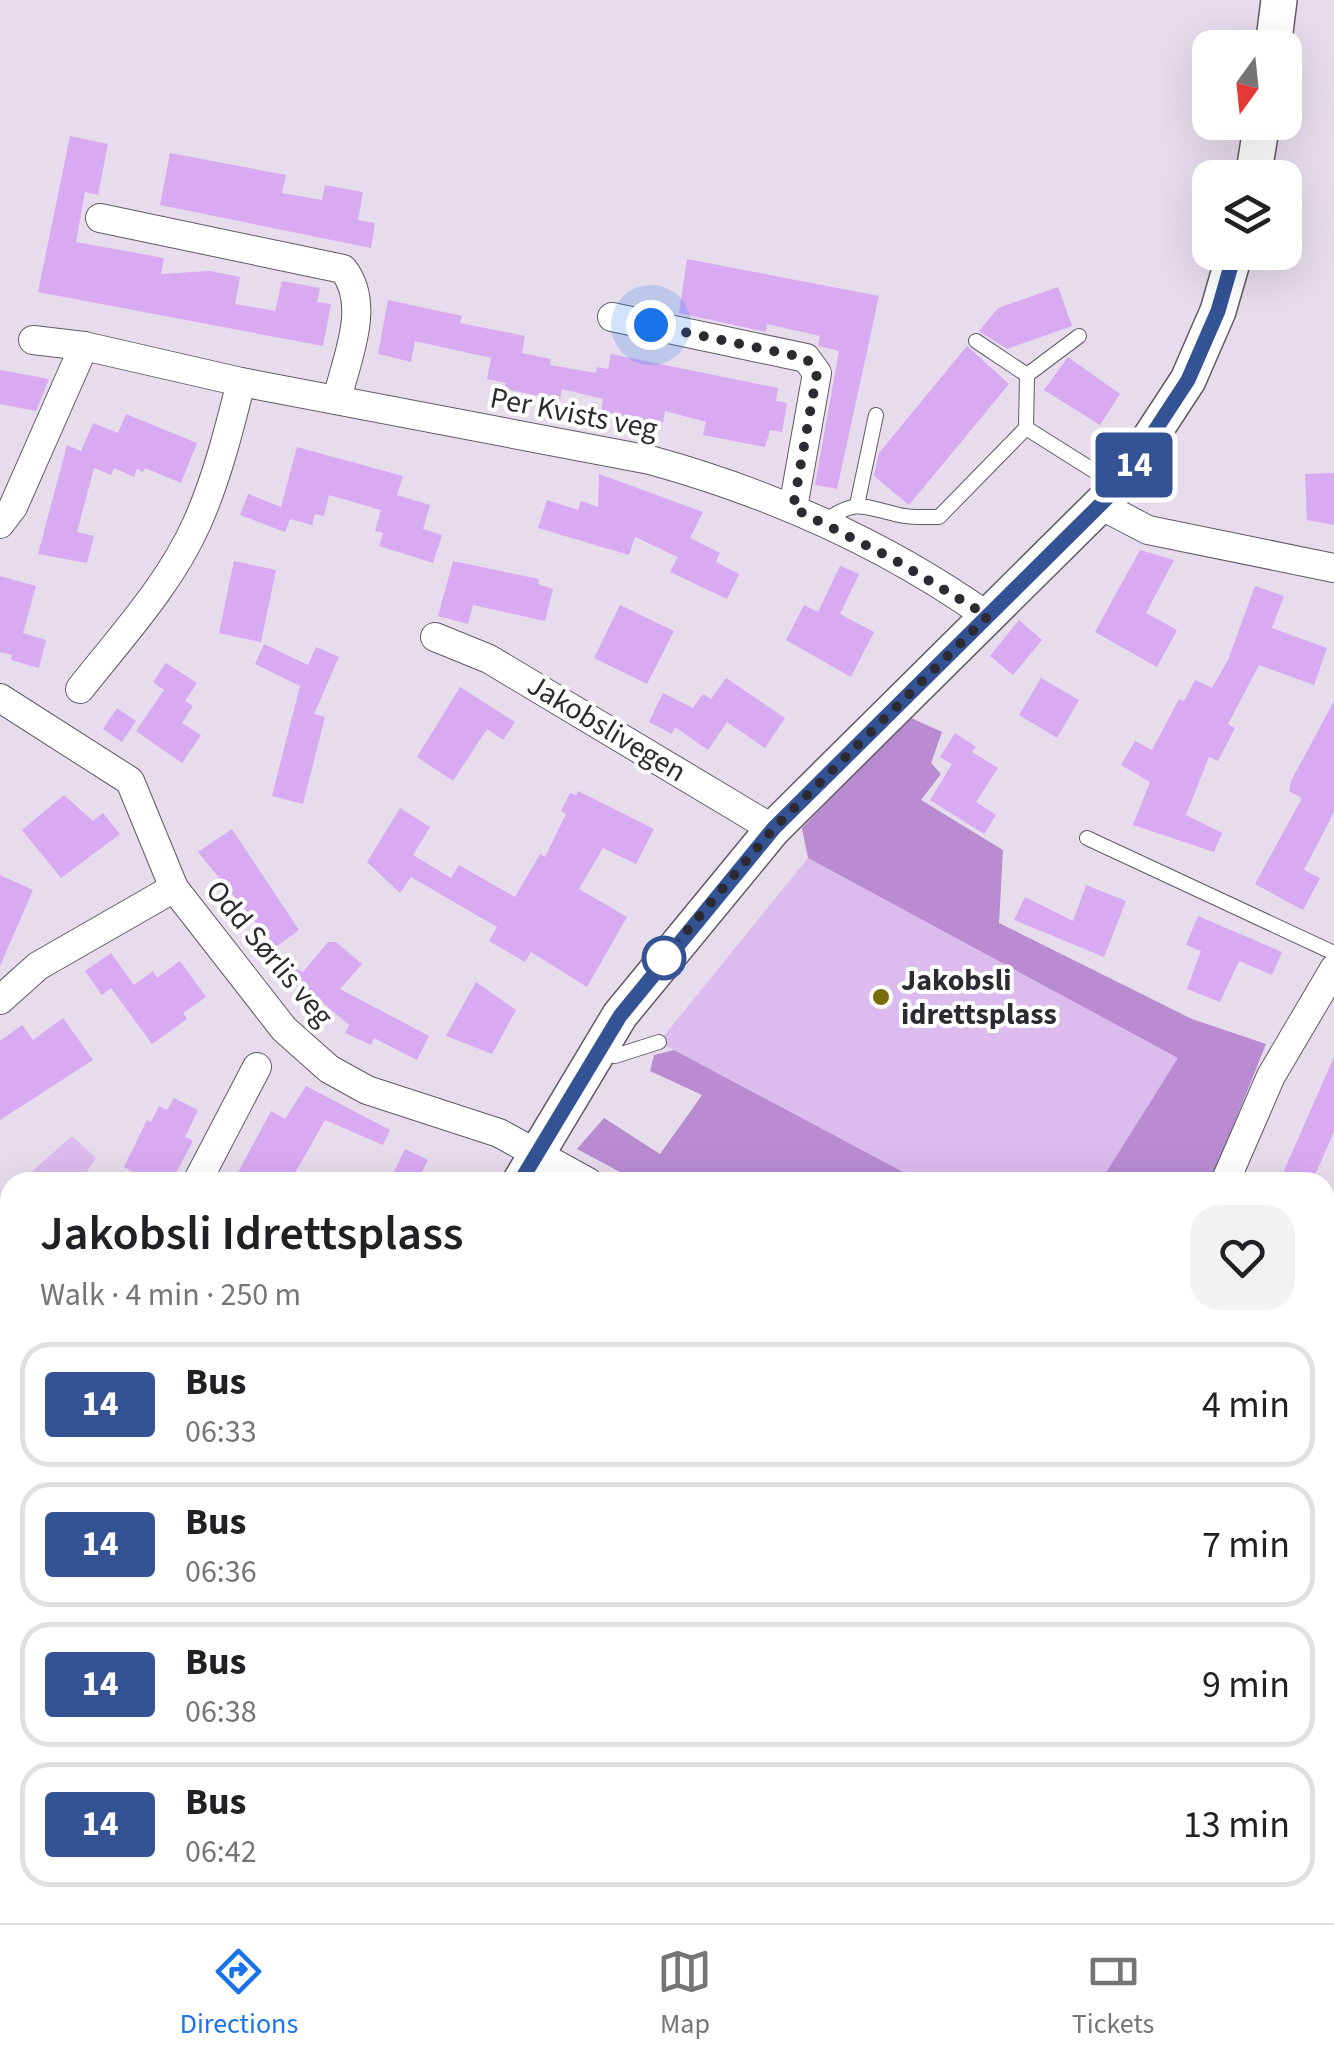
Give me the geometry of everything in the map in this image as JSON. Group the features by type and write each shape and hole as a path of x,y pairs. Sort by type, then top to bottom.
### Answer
{"street":[{"path":"1275,30 1279,0"},
{"path":"100,218 343,269 356,284 359,302 336,400"},
{"path":"525,1172 600,1045 647,978 774,828 1110,497 1188,380 1218,311 1230,270"},
{"path":"612,317 806,358 817,373 793,508"},
{"name":"Per Kvists veg","path":"33,340 84,346 242,382 650,460 825,521 988,616"},
{"path":"0,524 19,493 84,346"},
{"path":"80,689 147,604 196,526 223,453 242,382"},
{"path":"1110,497 1148,530 1334,568"},
{"name":"Jakobslivegen","path":"435,637 490,659 774,828"},
{"name":"Odd Sørlis veg","path":"0,698 130,780 174,888 284,1029 329,1070 367,1090 499,1133 572,1172"},
{"name":"Odd Sørlis veg","path":"0,1000 38,966 174,888"},
{"path":"1228,1172 1271,1076 1334,969"},
{"path":"202,1172 257,1067"}],"lane":[{"path":"1027,375 1080,336"},
{"path":"976,341 1027,375"},
{"path":"825,521 847,505 902,516 940,517 1026,428 1027,375"},
{"path":"857,505 876,415"},
{"path":"1026,428 1110,497"},
{"path":"1087,838 1334,953"},
{"path":"600,1045 616,1056 659,1042"}],"shaded area":[{"path":"909,717 942,732 931,763 941,774 921,800 1003,850 999,923 1192,1019 1266,1044 1215,1172 1106,1172 1178,1058 808,858 802,828"},
{"name":"Jakobsli idrettsplass","path":"808,858 1179,1058 1106,1172 903,1172 659,1042"},
{"path":"674,1050 903,1172 620,1172 577,1149 604,1118 660,1154 702,1095 650,1071 654,1055"},
{"path":"72,1136 96,1158 87,1172 31,1172"}],"building":[{"path":"70,136 108,144 98,195 85,192 76,242 164,258 161,274 210,271 240,277 235,304 275,311 282,281 320,288 317,302 331,304 323,346 38,292"},
{"path":"170,153 286,175 282,193 322,200 325,185 363,192 358,220 375,223 371,248 160,205"},
{"path":"687,259 879,296 837,489 815,485 839,351 818,346 820,336 767,324 766,332 679,313"},
{"path":"1058,287 1072,326 1007,349 979,331 998,308"},
{"path":"388,300 462,316 460,323 525,336 522,353 551,359 550,365 596,373 597,367 608,369 611,354 778,388 776,401 787,403 782,432 770,430 765,447 703,435 706,422 665,411 662,427 601,415 603,399 562,389 560,400 504,389 506,383 487,379 491,358 415,341 411,362 378,354"},
{"path":"967,346 1009,384 909,505 874,476 879,453"},
{"path":"1068,357 1120,394 1100,425 1044,390"},
{"path":"0,370 49,379 36,411 0,404"},
{"path":"126,414 197,443 181,483 145,468 143,472 137,469 134,477 114,468 111,475 94,468 77,532 94,536 87,563 38,554 67,445 81,451 93,423 118,433"},
{"path":"297,447 403,476 397,495 430,505 423,529 442,535 433,563 379,546 383,533 375,531 381,510 329,495 324,516 315,514 312,525 290,519 285,532 240,515 248,494 281,507"},
{"path":"1334,473 1334,525 1307,520 1305,474"},
{"path":"599,474 703,512 690,538 720,553 716,562 739,574 727,599 670,572 678,557 635,537 629,555 538,528 547,500 578,510 581,501 598,507"},
{"path":"1140,550 1174,560 1146,613 1177,630 1157,667 1095,632"},
{"path":"234,561 276,570 261,642 219,633"},
{"path":"453,561 539,579 538,584 553,589 545,621 473,605 468,624 438,616"},
{"path":"840,566 859,574 840,614 874,632 851,677 786,640 804,605 818,612"},
{"path":"0,576 36,586 23,633 46,640 39,668 11,660 12,655 0,652"},
{"path":"1255,586 1284,596 1272,628 1327,648 1314,685 1259,665 1228,724 1235,728 1218,761 1209,757 1186,815 1222,833 1214,852 1133,825 1150,782 1121,765 1135,741 1152,750 1179,699 1184,701 1195,680 1212,688 1228,660"},
{"path":"620,605 674,631 647,684 594,658"},
{"path":"1019,620 1042,640 1013,675 990,656"},
{"path":"264,644 308,665 316,647 339,657 314,714 325,717 303,804 272,796 300,686 255,664"},
{"path":"166,663 197,683 185,701 193,706 182,723 201,735 182,763 136,731 164,690 153,682"},
{"path":"726,678 785,718 765,748 727,722 708,750 675,727 672,734 649,722 663,693 693,708 703,694 711,699"},
{"path":"1041,678 1079,700 1057,738 1019,715"},
{"path":"460,687 515,722 503,740 487,729 453,781 417,757"},
{"path":"1334,701 1334,812 1304,870 1320,878 1303,910 1255,884 1302,798 1289,791 1291,781"},
{"path":"117,708 136,721 122,742 103,729"},
{"path":"955,733 976,747 972,752 998,768 976,802 996,815 984,834 930,800 952,764 940,757"},
{"path":"578,791 654,829 636,864 603,848 579,889 627,917 587,987 531,952 525,962 489,941 497,927 411,877 400,893 367,862 400,808 430,827 413,855 451,878 459,865 515,897 540,854 545,857 566,814 561,811 570,793 576,795"},
{"path":"64,795 93,821 103,813 120,834 61,878 22,830"},
{"path":"232,829 299,930 276,947 198,852"},
{"path":"0,875 33,890 0,966"},
{"path":"1086,885 1126,901 1104,957 1014,920 1025,897 1073,921"},
{"path":"1198,916 1282,952 1272,975 1239,961 1220,1002 1187,989 1201,951 1186,945"},
{"path":"328,942 336,942 362,964 340,989 429,1036 417,1060 374,1038 371,1045 345,1033 349,1025 284,970 288,965 303,972"},
{"path":"111,953 134,985 153,971 157,978 180,961 206,997 183,1013 187,1019 152,1044 111,988 102,995 85,971"},
{"path":"476,982 516,1010 492,1054 446,1036"},
{"path":"63,1018 93,1060 0,1120 0,1041 22,1025 33,1040"},
{"path":"1334,1057 1334,1132 1316,1172 1283,1172"},
{"path":"306,1086 390,1130 383,1145 325,1120 296,1172 238,1172 271,1111 285,1119"},
{"path":"174,1098 198,1110 185,1137 193,1141 176,1172 133,1172 124,1167 147,1120 151,1122 159,1106 167,1110"},
{"path":"405,1149 428,1160 422,1172 394,1172"}],"bus line":[{"name":"14","path":"525,1172 600,1045 647,978 774,828 1118,487 1170,414 1188,380 1204,348 1230,270"}],"place":[{"name":"Jakobsli idrettsplass","path":"881,997"}],"route":[{"path":"651,325 806,358 817,373 793,508 825,521 988,616 774,828 664,958"}]}
